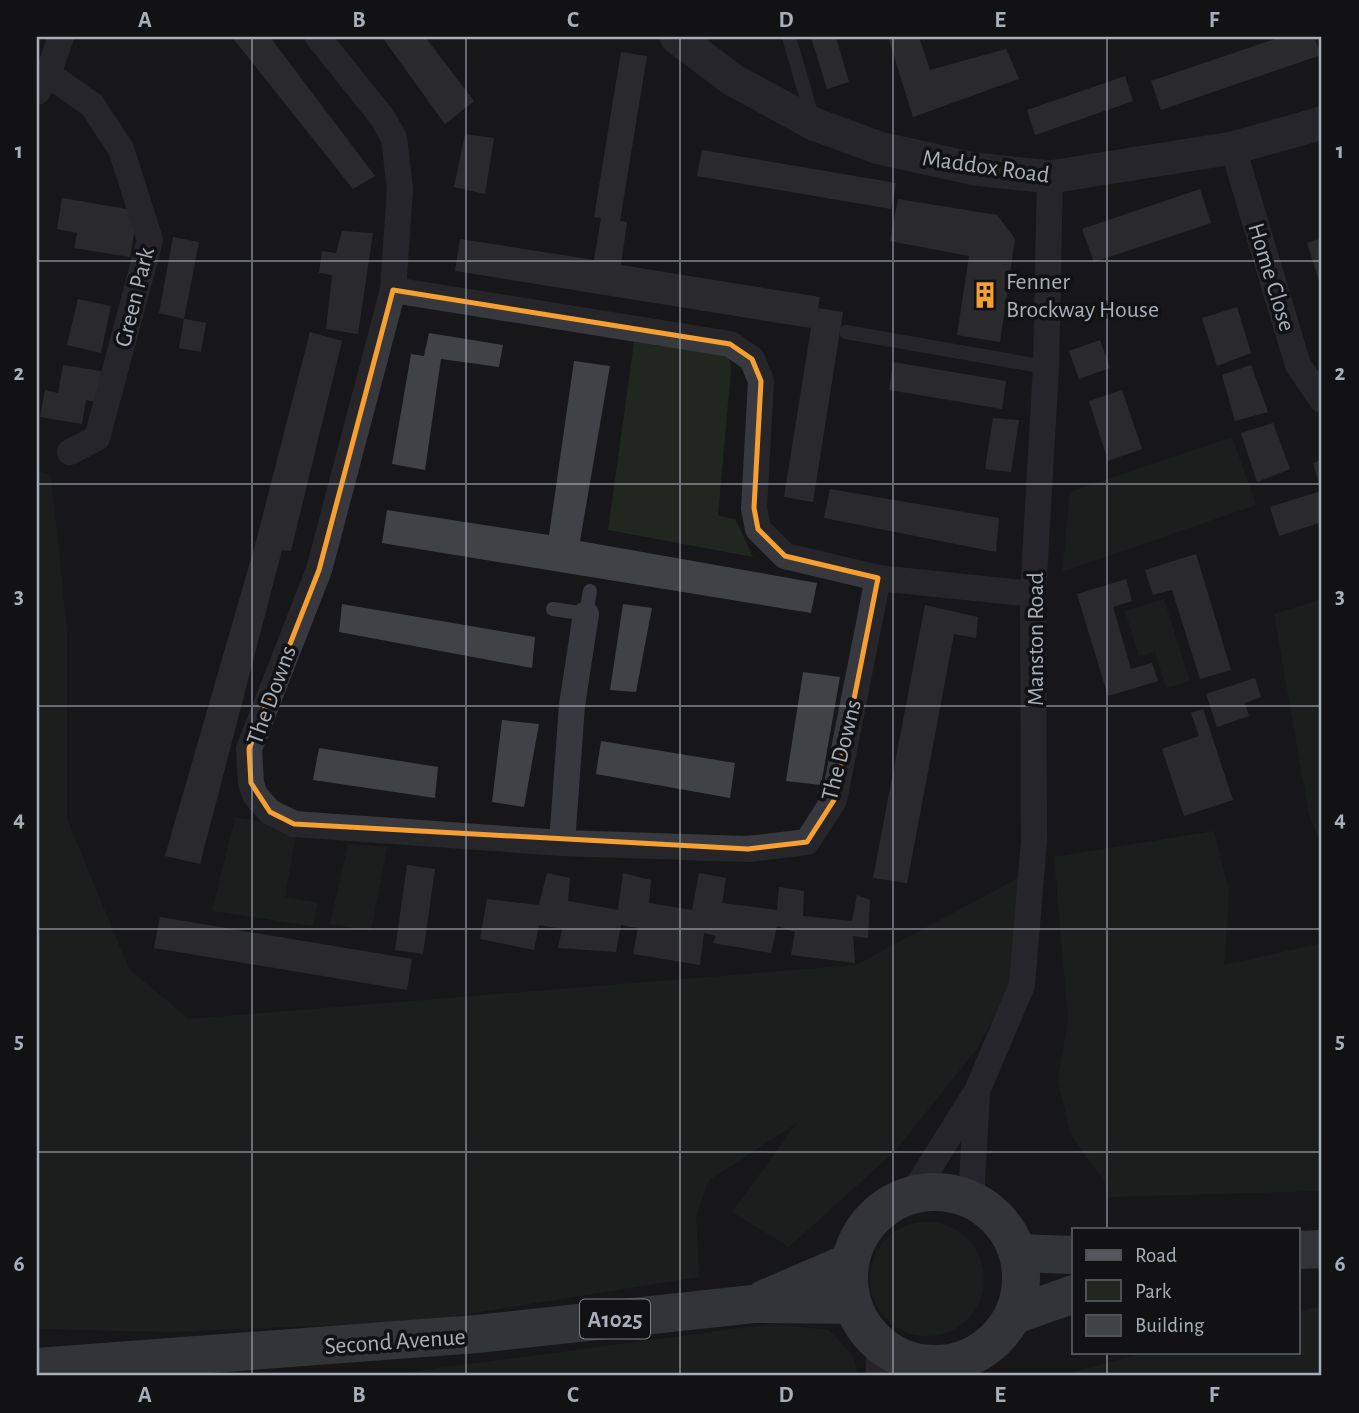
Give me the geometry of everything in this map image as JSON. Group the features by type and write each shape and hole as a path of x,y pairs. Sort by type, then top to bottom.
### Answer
{"main road":[{"path":"941,1192 971,1199 991,1212 1008,1230 1018,1253 1020,1294 1014,1315 1001,1334 984,1349 938,1370 921,1364 882,1362 853,1305 849,1284 850,1262 858,1239 871,1220 890,1205 912,1195 941,1192"},
{"path":"1300,1250 1322,1249"},
{"path":"1018,1253 1072,1255"},
{"name":"Second Avenue","path":"753,1304 850,1262"},
{"path":"1014,1315 1072,1295"},
{"name":"Second Avenue","path":"37,1367 477,1335 753,1304 853,1305"}],"street":[{"path":"42,83 61,37"},
{"name":"The Downs","path":"318,37 382,117 394,138 400,189 393,290 319,570 249,749 251,783 255,796 270,812 294,824 562,842 748,849 807,842 835,800 878,578"},
{"name":"Maddox Road","path":"676,37 733,80 814,124 879,148 975,169 1051,177 1233,148 1322,123"},
{"name":"Green Park","path":"42,83 92,105 121,149 150,240 97,438 70,452"},
{"name":"Home Close","path":"1233,148 1298,365 1322,400"},
{"name":"Manston Road","path":"912,1195 977,1091 1022,985 1034,841 1033,594 1046,367 1051,177"},
{"path":"393,290 730,344 752,359 761,381 754,508 758,529 785,556 878,578 1033,594"},
{"path":"562,842 572,705 588,603"},
{"name":"Manston Road","path":"971,1199 977,1091"}],"lane":[{"path":"789,37 814,124"},
{"path":"846,332 1046,367"},
{"path":"553,609 588,603"}],"highlighted area":[{"path":"393,290 730,344 752,359 761,381 754,508 758,529 785,556 878,578 834,800 807,842 748,849 294,824 270,812 251,783 249,749 319,570"}],"green space":[{"path":"634,342 729,356 731,371 718,515 736,520 753,557 608,530"},
{"path":"1232,437 1256,505 1062,572 1070,492"},
{"path":"37,470 51,476 67,630 67,819 129,969 189,1019 856,965 1028,873 1015,975 979,1046 895,1151 789,1247 732,1212 797,1123 709,1180 696,1216 699,1277 424,1321 172,1332 37,1329"},
{"path":"1164,599 1190,681 1166,688 1155,652 1139,656 1125,611"},
{"path":"1322,599 1322,846 1309,815 1274,614"},
{"path":"235,817 297,829 285,897 318,903 313,926 212,911"},
{"path":"1214,831 1229,892 1224,965 1322,943 1322,1191 1107,1197 1105,1183 1070,1133 1058,1080 1068,1019 1054,857"},
{"path":"348,844 387,847 371,931 330,924"},
{"path":"927,1222 949,1226 959,1231 975,1247 980,1257 984,1279 980,1301 975,1311 959,1327 949,1332 927,1336 905,1332 895,1327 879,1311 874,1301 870,1279 874,1257 879,1247 895,1231 905,1226"},
{"path":"1322,1308 1322,1376 1071,1376 1069,1373 1140,1354 1300,1354 1300,1311"},
{"path":"772,1324 829,1330 853,1356 858,1376 380,1376"}],"building":[{"path":"232,37 270,37 375,176 353,189"},
{"path":"382,37 425,37 474,101 445,124"},
{"path":"811,37 836,37 849,82 827,89"},
{"path":"888,37 919,37 930,70 1006,49 1019,79 913,117"},
{"path":"1281,37 1314,37 1321,55 1161,110 1151,81"},
{"path":"621,52 647,56 620,221 627,222 621,265 820,297 818,308 843,312 813,502 784,497 811,328 455,271 460,239 594,260 601,218 594,217"},
{"path":"1125,76 1133,101 1035,135 1027,110"},
{"path":"465,134 494,138 485,194 454,187"},
{"path":"702,150 896,183 891,209 697,176"},
{"path":"1200,189 1211,223 1094,262 1082,229"},
{"path":"62,198 138,211 130,257 74,248 77,233 57,229"},
{"name":"Fenner Brockway House","path":"898,199 997,215 1015,239 1000,342 957,335 969,256 890,241"},
{"path":"342,231 373,233 358,334 326,329 332,275 319,273 322,251 336,253"},
{"path":"173,237 199,242 184,319 159,313"},
{"path":"1322,238 1322,283 1320,284 1307,243"},
{"path":"78,299 111,306 101,353 67,345"},
{"path":"1237,307 1251,353 1217,366 1202,318"},
{"path":"184,319 206,323 201,352 179,348"},
{"path":"310,332 342,341 291,551 282,550 200,864 165,856 255,545"},
{"path":"429,333 503,345 499,367 441,359 425,470 392,464 411,354 424,356"},
{"path":"1100,340 1110,368 1079,379 1069,351"},
{"path":"574,361 610,366 580,541 817,583 811,613 382,543 387,510 549,535"},
{"path":"893,362 1006,381 1002,409 889,390"},
{"path":"63,365 101,371 96,402 86,400 82,424 40,417 45,390 58,393"},
{"path":"1251,365 1268,412 1235,421 1222,375"},
{"path":"1122,390 1142,449 1108,461 1089,401"},
{"path":"993,418 1019,420 1011,472 985,469"},
{"path":"1273,423 1290,469 1257,482 1241,433"},
{"path":"1322,460 1322,522 1279,536 1270,507 1321,491 1313,463"},
{"path":"830,489 999,518 996,552 824,518"},
{"path":"1196,554 1231,670 1200,679 1172,590 1153,595 1145,570"},
{"path":"1126,579 1132,601 1113,607 1131,669 1152,663 1158,681 1108,696 1077,594"},
{"path":"342,604 535,637 532,668 339,632"},
{"path":"623,604 652,608 636,692 610,690"},
{"path":"925,605 978,617 976,638 954,634 907,883 873,878"},
{"path":"803,672 840,677 821,785 786,781"},
{"path":"1255,678 1261,697 1245,703 1249,716 1217,727 1206,694"},
{"path":"1203,709 1233,800 1184,816 1162,749 1199,736 1191,713"},
{"path":"502,720 539,724 524,807 492,802"},
{"path":"601,741 735,763 730,798 596,774"},
{"path":"319,748 438,767 435,798 313,780"},
{"path":"407,865 435,869 423,954 395,950"},
{"path":"547,873 570,878 568,901 618,910 623,873 651,880 649,903 692,910 699,873 726,878 722,903 777,910 779,887 804,891 803,916 852,921 857,895 870,900 868,938 853,936 855,963 791,955 795,932 777,926 771,953 713,943 716,936 704,933 700,965 633,954 638,928 621,925 616,952 558,948 562,929 539,925 534,950 480,939 487,899 539,905"},
{"path":"160,917 412,959 407,990 154,948"}],"place":[{"name":"Fenner Brockway House","path":"985,295"}]}
